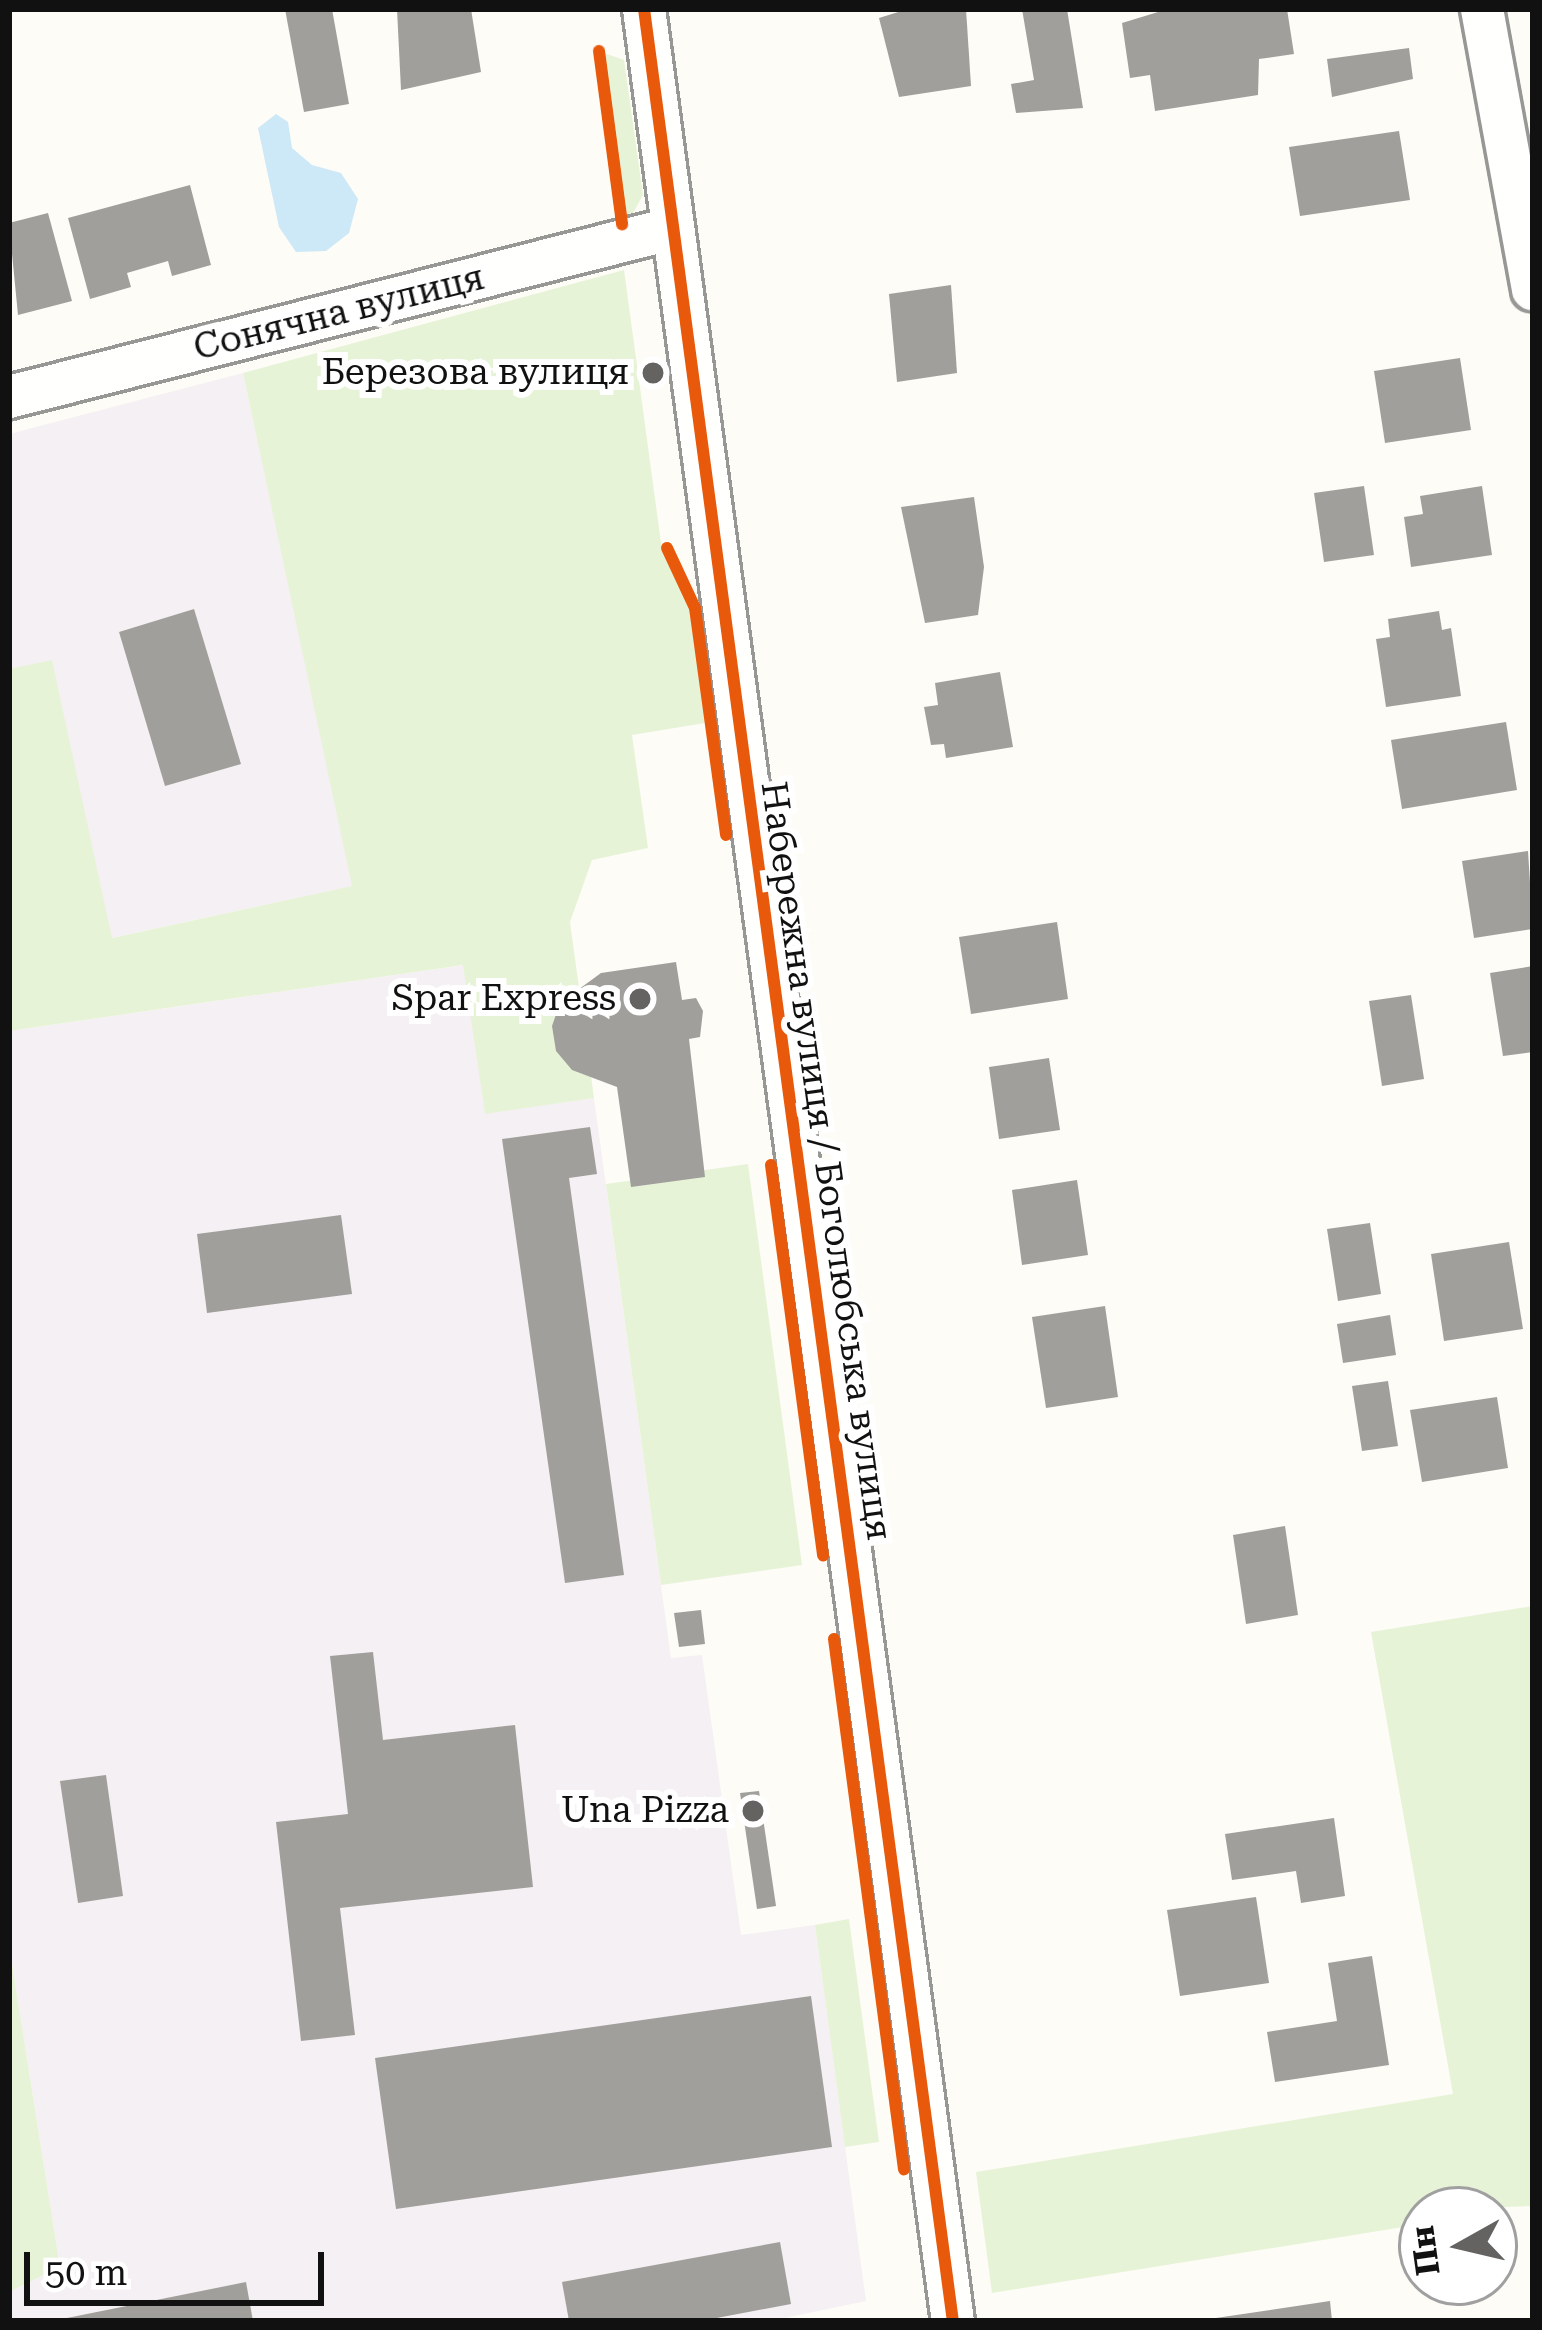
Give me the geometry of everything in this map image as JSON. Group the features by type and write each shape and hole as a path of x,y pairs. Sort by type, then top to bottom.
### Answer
{"street":[{"name":"Набережна вулиця / Боголюбська вулиця","path":"644,9 952,2321"},
{"path":"1482,9 1533,290"},
{"name":"Сонячна вулиця","path":"9,397 670,230"}],"shaded area":[{"path":"243,373 353,886 111,938 52,661 9,669 9,434"},
{"path":"464,965 485,1113 594,1098 671,1658 702,1655 741,1935 815,1925 866,2301 770,2321 9,2321 9,2292 60,2267 9,1945 9,1031"}],"green space":[{"path":"604,53 624,60 643,195 628,222"},
{"path":"624,270 662,550 690,609 705,723 632,735 648,848 592,860 570,922 594,1098 485,1114 463,965 9,1031 9,669 52,660 112,938 352,886 243,373"},
{"path":"748,1164 802,1565 661,1585 606,1184"},
{"path":"1533,1606 1533,2206 1518,2207 1518,2186 1398,2186 1398,2228 992,2293 976,2172 1453,2094 1371,1632"},
{"path":"849,1919 879,2142 845,2147 815,1925"},
{"path":"9,1945 60,2267 9,2292"}],"water":[{"path":"276,114 288,122 292,148 312,165 341,173 358,199 349,233 326,251 296,252 279,227 258,128"}],"building":[{"path":"285,9 332,9 349,104 304,112"},
{"path":"397,9 471,9 481,72 401,90"},
{"path":"908,9 966,9 971,86 899,97 879,18"},
{"path":"1022,9 1067,9 1083,108 1016,113 1011,84 1034,80"},
{"path":"1168,9 1287,9 1294,54 1259,59 1258,95 1155,111 1150,75 1130,78 1122,23"},
{"path":"1409,48 1413,79 1332,97 1327,59"},
{"path":"1399,131 1410,200 1300,216 1289,147"},
{"path":"190,185 211,265 172,276 168,261 127,273 131,287 90,299 68,218"},
{"path":"48,213 72,301 18,315 9,223"},
{"path":"951,285 957,373 897,382 889,294"},
{"path":"1460,358 1471,430 1385,443 1374,371"},
{"path":"1364,486 1374,555 1324,562 1314,493"},
{"path":"1482,486 1492,555 1411,567 1404,517 1423,514 1420,496"},
{"path":"974,497 984,567 978,615 925,623 901,507"},
{"path":"194,609 241,764 165,786 119,632"},
{"path":"1439,611 1442,630 1451,628 1461,696 1386,707 1376,639 1390,637 1388,619"},
{"path":"1000,672 1013,747 946,758 944,744 931,745 924,707 938,705 935,683"},
{"path":"1506,722 1517,790 1402,809 1391,740"},
{"path":"1528,851 1533,929 1474,938 1462,861"},
{"path":"1057,922 1068,999 971,1014 959,937"},
{"path":"676,962 682,1000 696,998 703,1011 700,1037 689,1039 705,1177 631,1187 617,1087 572,1070 556,1051 552,1026 560,1003 601,973"},
{"path":"1533,966 1533,1052 1503,1056 1490,973"},
{"path":"1411,995 1424,1079 1382,1086 1369,1001"},
{"path":"1049,1058 1060,1130 999,1139 989,1067"},
{"path":"590,1127 597,1174 569,1178 624,1575 565,1583 502,1139"},
{"path":"1077,1180 1088,1255 1022,1265 1012,1190"},
{"path":"341,1215 352,1294 207,1313 197,1234"},
{"path":"1370,1223 1381,1294 1338,1301 1327,1229"},
{"path":"1509,1242 1523,1329 1444,1341 1431,1254"},
{"path":"1105,1306 1118,1397 1046,1408 1032,1317"},
{"path":"1390,1315 1396,1355 1343,1363 1337,1324"},
{"path":"1388,1381 1398,1446 1362,1451 1352,1386"},
{"path":"1497,1397 1508,1468 1422,1482 1410,1410"},
{"path":"1285,1526 1298,1615 1246,1624 1233,1535"},
{"path":"701,1610 705,1644 679,1647 674,1613"},
{"path":"373,1652 383,1740 515,1725 533,1887 340,1908 355,2035 301,2041 276,1822 348,1814 330,1656"},
{"path":"106,1775 123,1896 78,1903 60,1781"},
{"path":"759,1791 776,1906 757,1909 740,1793"},
{"path":"1334,1818 1345,1896 1301,1903 1296,1871 1232,1880 1225,1834"},
{"path":"1256,1897 1269,1983 1180,1996 1167,1910"},
{"path":"1372,1956 1389,2065 1275,2082 1267,2032 1337,2021 1328,1963"},
{"path":"811,1996 832,2147 396,2209 375,2058"},
{"path":"780,2242 791,2304 701,2321 569,2321 562,2282"},
{"path":"246,2282 253,2321 62,2319"},
{"path":"1330,2301 1332,2321 1216,2321 1216,2318"}],"cycle path":[{"path":"644,9 953,2321"},
{"path":"599,51 622,224"},
{"path":"667,548 695,608 726,835"},
{"path":"771,1165 823,1556"},
{"path":"834,1639 904,2169"}],"place":[{"name":"Березова вулиця","path":"653,373"},
{"name":"Spar Express","path":"640,999"},
{"name":"Una Pizza","path":"753,1811"}]}
